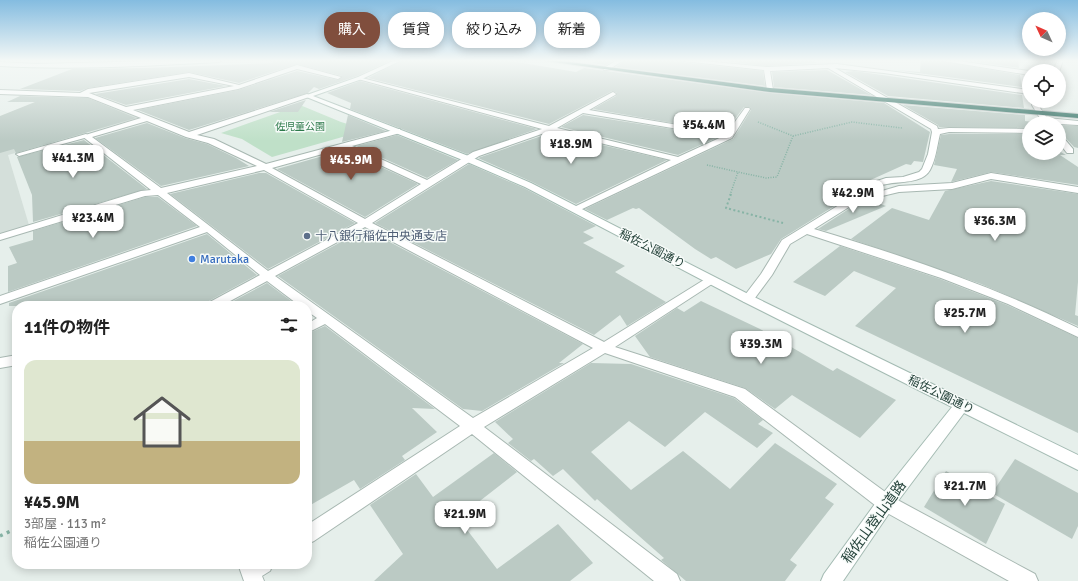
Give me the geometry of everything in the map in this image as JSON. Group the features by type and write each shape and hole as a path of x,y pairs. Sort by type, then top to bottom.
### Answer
{"highway":[{"path":"747,87 888,101 1078,116"}],"street":[{"path":"80,94 88,91 113,87"},
{"path":"128,109 236,87"},
{"path":"189,135 333,87"},
{"path":"394,87 550,129 679,160"},
{"path":"748,299 766,275 786,242 854,199 871,186 880,183 904,180 922,174 932,154 936,132 934,128 864,87"},
{"path":"997,87 1022,91"},
{"path":"0,92 89,95 128,109 189,135 211,141 265,167 365,223 604,348 740,393 886,503 1028,581"},
{"path":"221,301 266,275 365,223 476,154 550,129 613,94"},
{"name":"稲佐公園通り","path":"307,96 468,159 528,185 748,299 1078,463"},
{"path":"1036,108 1041,116"},
{"path":"582,111 684,128 731,134"},
{"path":"575,209 731,134 745,112"},
{"path":"86,136 149,118"},
{"path":"1066,122 1078,123"},
{"path":"936,132 949,130 1022,132"},
{"path":"0,237 144,193 158,192 265,167 397,131"},
{"path":"86,136 158,192 208,228 301,301"},
{"path":"344,145 428,184"},
{"path":"1066,146 1070,151"},
{"path":"854,199 868,199 884,192 900,189 952,186 981,180 991,176 1078,190"},
{"path":"0,300 208,228"},
{"path":"806,230 888,254 1037,312 1078,333"},
{"path":"312,532 472,426 604,348 711,280"},
{"path":"312,309 472,426 670,581"},
{"path":"312,326 325,319"},
{"path":"0,363 12,361"},
{"name":"稲佐山登山道路","path":"831,581 886,503 961,406"}],"lane":[{"path":"20,154 86,136"}],"path":[{"path":"745,112 793,136 852,122 936,132"},
{"path":"793,136 777,178 766,178 738,172 726,208 773,219 806,230"},
{"path":"0,536 12,530"}],"shaded area":[{"path":"94,101 139,118 8,155 29,225 0,234 0,123"}],"green space":[{"name":"佐児童公園","path":"300,105 341,122 367,130 272,157 242,139 221,133"}],"building":[{"path":"25,87 94,87 80,91 20,89"},
{"path":"138,87 220,87 126,105 95,94"},
{"path":"247,87 314,87 308,93 189,130 138,110"},
{"path":"343,87 383,87 537,129 467,154 350,109 351,103 327,93"},
{"path":"404,87 726,87 770,93 884,103 930,132 923,162 914,161 911,165 906,164 844,192 852,195 781,239 771,254 736,269 716,257 711,259 695,249 639,208 633,208 607,220 585,209 733,139 751,110 750,107 744,107 728,128 684,125 593,109 616,96 617,93 612,91 549,124"},
{"path":"775,87 857,87 871,95"},
{"path":"872,87 967,87 1022,95 1022,108 888,96"},
{"path":"20,96 88,98 136,118 16,153 14,149 0,153 0,116 35,102 7,102"},
{"path":"306,100 298,112 269,112"},
{"path":"903,105 1025,115 1022,116 1022,128 939,127"},
{"path":"348,115 386,131 342,142"},
{"path":"583,115 721,136 678,155 561,127"},
{"path":"147,123 185,138 207,144 249,166 161,186 95,138"},
{"path":"1066,125 1078,126 1078,148 1074,147 1066,138"},
{"path":"550,133 667,160 576,204 532,182 478,158"},
{"path":"1022,134 1022,160 1066,159 1078,167 1078,185 991,172 951,182 957,169 934,165 941,135"},
{"path":"397,135 458,160 427,178 356,146"},
{"path":"84,140 147,189 33,222 32,195 17,157"},
{"path":"344,150 418,184 365,217 277,169"},
{"path":"469,164 524,188 596,226 583,232 594,238 583,243 625,266 615,272 666,302 627,326 620,315 594,335 375,223"},
{"path":"259,173 266,173 355,223 268,269 170,194"},
{"path":"991,181 1078,194 1078,282 1075,315 1078,316 1078,326 981,284 851,239 892,208 929,220 945,191"},
{"path":"145,197 158,197 197,226 8,292 8,266 17,263 9,247 33,240 33,231"},
{"path":"870,200 886,206 826,231 818,229 858,203"},
{"path":"365,229 583,344 559,363 564,363 482,411 463,409 278,276"},
{"path":"207,234 257,275 209,301 15,301"},
{"path":"840,246 940,279 1007,305 1078,338 1078,433 855,326 896,288 854,271 825,296 793,282"},
{"path":"267,283 291,301 233,301"},
{"path":"701,301 760,329 833,371 837,368 896,400 860,438 792,395 775,409 745,388 650,357 635,336 677,308 684,312"},
{"path":"12,302 12,306 9,306 9,303"},
{"path":"325,326 435,409 412,408 437,432 402,456 405,460 360,489 354,480 312,504 312,332"},
{"path":"591,363 631,364 734,398 763,420 758,424 773,433 757,448 705,412 665,447 629,421 591,452 631,490 683,451 730,489 775,443 837,484 825,498 834,504 790,560 797,565 785,581 686,581 661,560 664,558 597,499 595,501 563,469 553,476 534,459 531,461 508,443 513,439 495,422"},
{"path":"494,453 517,472 458,518 497,569 558,524 593,563 570,581 374,581 403,554 370,505 416,474 433,497"},
{"path":"1015,459 1078,493 1078,526 1072,539 992,493"},
{"path":"946,471 1005,504 986,544 924,507"}],"place":[{"name":"十八銀行稲佐中央通支店","path":"307,236"},
{"name":"Marutaka","path":"192,259"}]}
